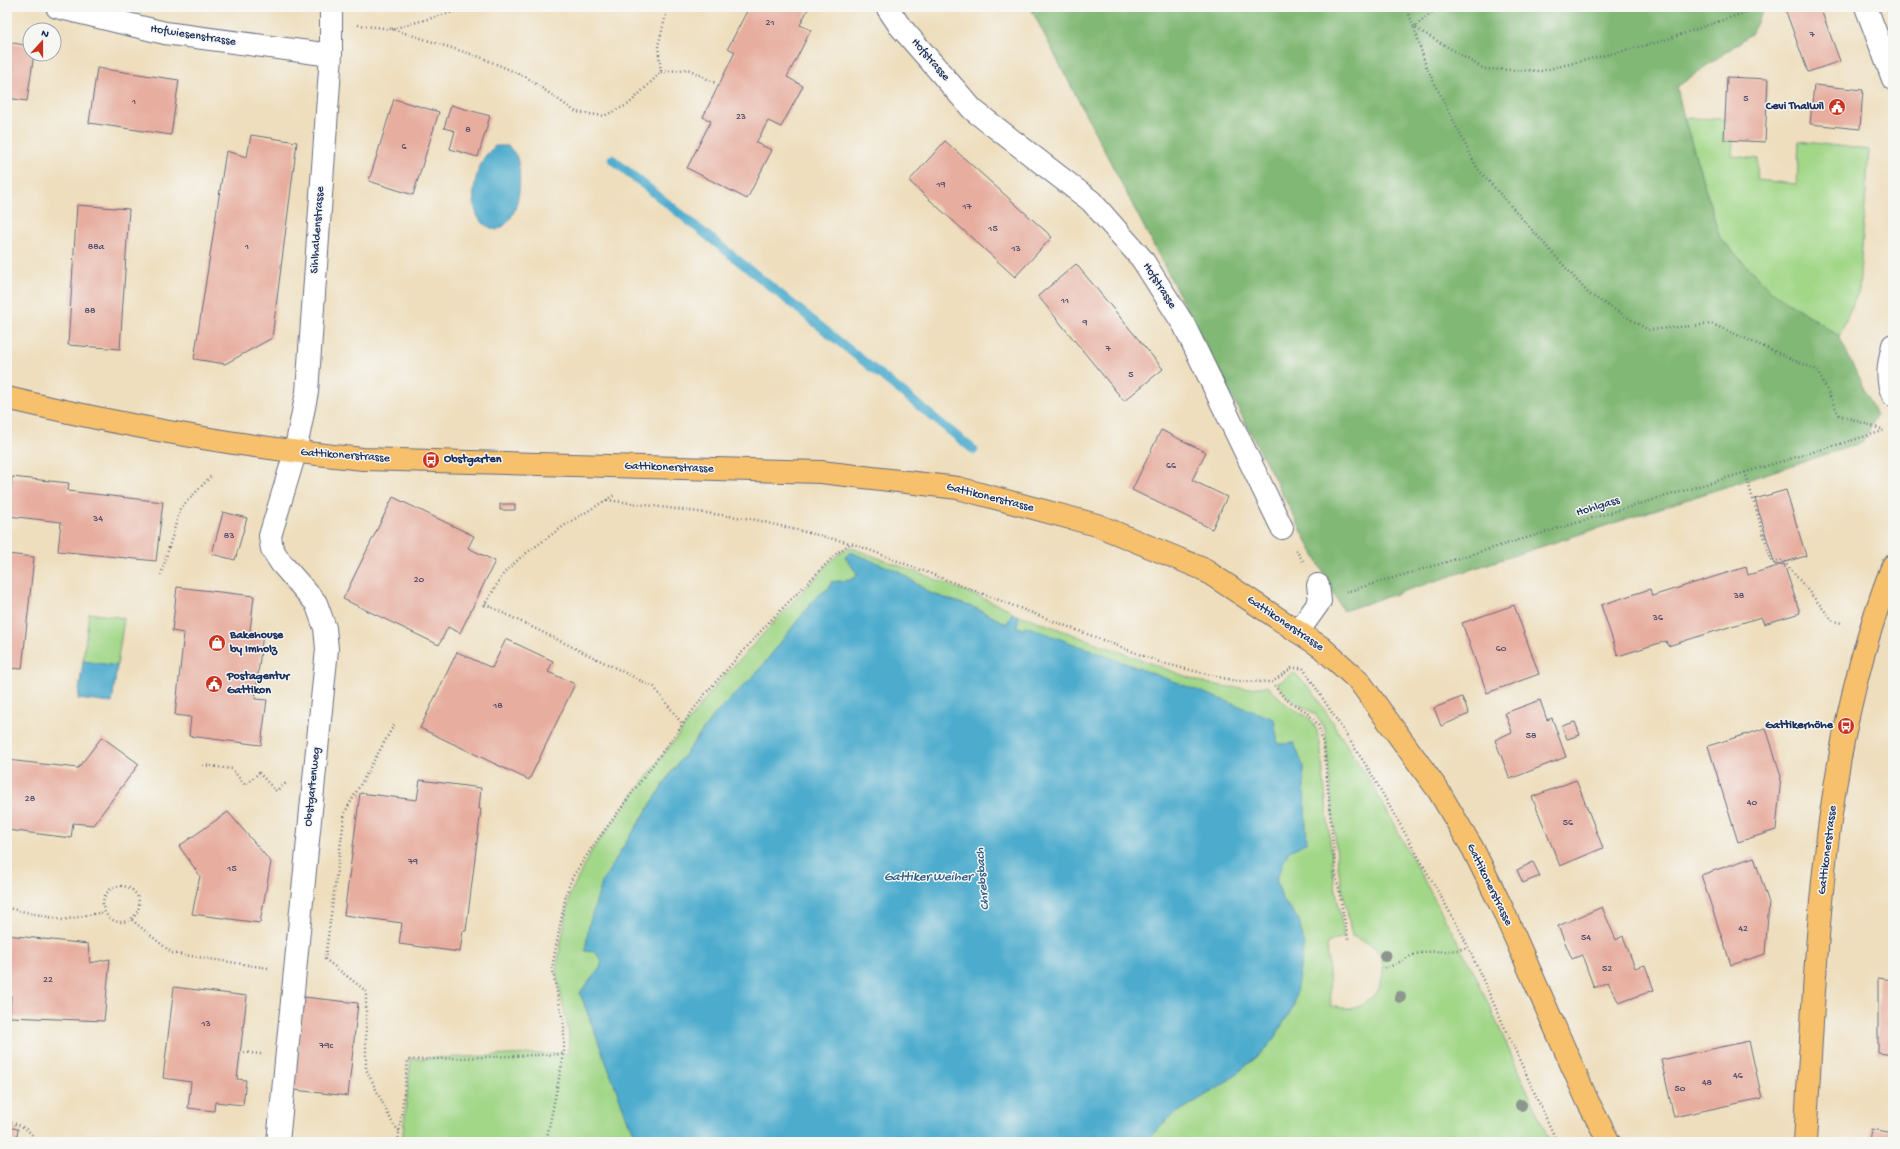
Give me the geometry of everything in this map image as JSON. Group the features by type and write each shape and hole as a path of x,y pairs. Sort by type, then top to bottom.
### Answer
{"main road":[{"name":"Gattikonerstrasse","path":"7,398 95,419 217,441 295,453 363,458 821,472 958,488 1097,525 1203,569 1320,647 1359,681 1438,790 1473,849 1502,908 1588,1102 1609,1142"},
{"name":"Gattikonerstrasse","path":"1805,1142 1826,850 1847,719 1864,650 1877,606 1893,565"}],"street":[{"name":"Hofwiesenstrasse","path":"57,7 165,33 331,55"},
{"name":"Sihlhaldenstrasse","path":"295,453 307,392 331,55 330,7"},
{"name":"Hofstrasse","path":"887,7 899,25 973,110 1091,201 1142,259 1184,325 1282,528"},
{"path":"1866,7 1893,79"},
{"path":"1893,345 1890,359 1888,385 1893,395"},
{"name":"Obstgartenweg","path":"278,1142 327,649 325,628 316,603 281,563 272,549 270,536 295,453"},
{"path":"1298,632 1320,601 1318,585"}],"path":[{"path":"392,29 460,10 462,7"},
{"path":"661,72 658,46 668,7"},
{"path":"1406,7 1414,27 1484,70 1541,71 1659,42 1761,7"},
{"path":"1414,27 1438,7"},
{"path":"353,24 392,29 480,57 526,77 576,112 604,116 629,104 661,72 688,70 715,84"},
{"name":"Hohlgass","path":"1343,593 1884,430 1839,415 1817,370 1712,324 1648,330 1589,294 1477,168 1426,66 1414,27"},
{"path":"638,467 622,490 565,525 521,557 504,573 484,605 654,686 683,725"},
{"path":"1745,472 1772,563 1783,560 1833,621 1842,623"},
{"path":"161,575 180,509 212,474"},
{"path":"607,500 752,519 851,543 1162,663 1235,681 1272,682 1292,668 1303,668 1371,773 1468,947 1557,1142"},
{"path":"1282,528 1318,585"},
{"path":"546,1142 564,1054 564,1026 552,968 566,894 573,876 593,846 705,694 769,622 837,553 851,543"},
{"path":"1272,682 1284,698 1304,711 1318,724 1324,748 1336,875 1348,939"},
{"path":"394,725 345,812 325,959 366,991 366,1069 393,1124 400,1132"},
{"path":"203,766 232,769 245,784 259,773 276,791 288,780 290,784"},
{"path":"123,885 139,896 140,910 132,920 116,923 104,912 103,899 111,888 123,885"},
{"path":"7,908 63,920 104,912"},
{"path":"132,920 172,953 296,972"},
{"path":"1384,968 1392,967 1416,954 1431,952 1456,952 1468,947"},
{"path":"398,1142 408,1060 564,1054"},
{"path":"7,1122 17,1124 31,1132 38,1142"}],"green space":[{"path":"1030,7 1765,7 1751,34 1677,87 1684,118 1720,238 1770,290 1839,336 1876,415 1864,442 1343,611"},
{"path":"1684,118 1725,119 1733,140 1732,156 1758,159 1757,180 1797,184 1799,141 1869,150 1859,290 1839,336 1770,290 1720,238"},
{"path":"852,548 1009,609 1012,613 1007,624 975,608 930,593 898,571 845,557 858,575 851,580 831,582 829,588 816,597 759,670 715,714 673,770 620,852 602,883 585,951 595,952 602,961 600,968 580,993 629,1123 640,1142 402,1142 411,1059 558,1053 568,1054 569,1035 556,970 570,894 592,850 715,686 830,562 842,551"},
{"path":"89,613 124,618 117,666 83,661"},
{"path":"1019,616 1026,617 1201,682 1250,688 1267,686 1286,704 1309,718 1316,728 1320,743 1334,879 1344,937 1327,944 1331,1006 1352,1009 1363,1005 1376,992 1383,974 1383,965 1381,957 1374,947 1352,936 1338,867 1325,729 1315,714 1289,698 1277,684 1294,673 1311,689 1373,786 1475,974 1550,1142 1145,1142 1170,1117 1224,1084 1268,1048 1294,1006 1299,920 1282,899 1276,879 1288,852 1278,744 1026,626 1025,629 1016,627"}],"water":[{"path":"495,146 508,146 516,155 520,177 518,199 515,209 504,225 496,230 482,222 475,209 474,200 477,174 485,156"},
{"name":"Gattiker Weiher","path":"850,552 898,571 930,593 975,608 1007,624 1012,613 1019,616 1017,627 1025,629 1026,626 1274,719 1278,744 1294,743 1303,766 1307,842 1288,852 1276,879 1282,899 1299,920 1304,944 1294,1006 1268,1047 1224,1084 1170,1117 1145,1142 640,1142 629,1123 580,993 600,968 602,961 595,952 585,951 589,924 602,883 620,852 673,770 715,714 759,670 816,597 829,588 831,582 851,580 858,575 845,557"},
{"path":"83,661 117,666 112,703 78,699"}],"building":[{"path":"749,7 809,7 800,25 811,30 787,77 803,86 781,127 768,121 756,143 772,150 747,199 687,168 711,121 703,117 735,52 728,48"},
{"path":"1790,7 1820,7 1840,61 1808,72 1785,9"},
{"path":"7,42 22,45 22,62 33,62 27,101 7,98"},
{"path":"97,68 179,80 171,135 89,123"},
{"path":"1727,77 1768,79 1765,142 1724,140"},
{"name":"Cevi Thalwil","path":"1814,85 1863,90 1860,129 1810,124"},
{"path":"394,99 439,112 413,195 369,181"},
{"path":"451,105 490,116 478,157 450,149 455,131 444,128"},
{"path":"251,135 297,142 272,338 225,364 194,359 226,151 247,157"},
{"path":"945,141 1052,237 1015,277 909,181"},
{"path":"77,205 129,209 120,349 68,345"},
{"path":"1076,264 1163,369 1124,401 1038,296"},
{"path":"1161,430 1206,452 1192,480 1227,497 1212,529 1132,490"},
{"path":"12,477 69,483 68,491 163,502 156,561 58,551 61,522 8,516"},
{"path":"1786,490 1806,556 1775,565 1755,499"},
{"path":"393,497 474,536 468,548 495,561 460,633 448,627 439,645 343,599"},
{"path":"500,504 515,504 515,510 500,510"},
{"path":"223,512 247,518 235,560 212,554"},
{"path":"7,554 34,557 22,669 7,668"},
{"path":"1784,564 1800,613 1764,624 1761,617 1668,646 1666,641 1618,656 1601,605 1650,589 1652,596 1746,567 1748,575"},
{"path":"177,587 254,596 250,631 263,633 255,699 267,700 261,745 189,736 191,717 175,715 184,633 172,631"},
{"path":"1514,605 1539,674 1487,693 1462,623"},
{"path":"506,639 553,661 548,672 575,684 529,780 420,728 457,652 492,668"},
{"path":"1462,697 1469,714 1441,726 1434,708"},
{"path":"1540,700 1547,720 1552,718 1566,757 1510,779 1495,740 1512,732 1505,713"},
{"path":"1575,722 1580,735 1567,739 1562,726"},
{"path":"1766,728 1781,776 1776,830 1738,842 1708,746"},
{"path":"102,737 139,764 93,825 73,823 71,838 7,830 7,760 78,768"},
{"path":"420,780 481,788 479,809 481,809 466,931 463,931 460,952 399,944 402,923 344,915 360,793 417,800"},
{"path":"1576,780 1603,848 1560,866 1532,797"},
{"path":"228,812 271,862 260,923 192,914 200,876 179,846"},
{"path":"1754,857 1769,903 1765,954 1731,965 1701,875"},
{"path":"1533,862 1540,876 1523,883 1517,870"},
{"path":"1602,907 1616,940 1623,936 1635,968 1645,965 1654,990 1619,1003 1608,982 1594,988 1582,955 1572,959 1558,926"},
{"path":"7,935 88,944 90,963 110,959 104,1021 10,1017 11,991 7,990"},
{"path":"1878,978 1893,980 1893,1055 1878,1053"},
{"path":"174,987 247,996 237,1079 246,1080 243,1105 215,1102 214,1111 188,1108 191,1082 163,1078"},
{"path":"304,997 358,1003 348,1096 294,1090"},
{"path":"1749,1041 1762,1098 1674,1117 1661,1060"},
{"path":"7,1127 18,1129 16,1142 7,1142"},
{"path":"1872,1129 1893,1133 1893,1142 1870,1142"}],"waterway":[{"path":"612,159 974,450"}],"place":[{"name":"Cevi Thalwil","path":"1837,107"},
{"name":"Obstgarten","path":"431,460"},
{"name":"Bakehouse by Imholz","path":"217,643"},
{"name":"Postagentur Gattikon","path":"214,684"},
{"name":"Gattikerhöhe","path":"1846,726"}],"water label":[{"name":"Chrebsbach","path":"983,879"}]}
